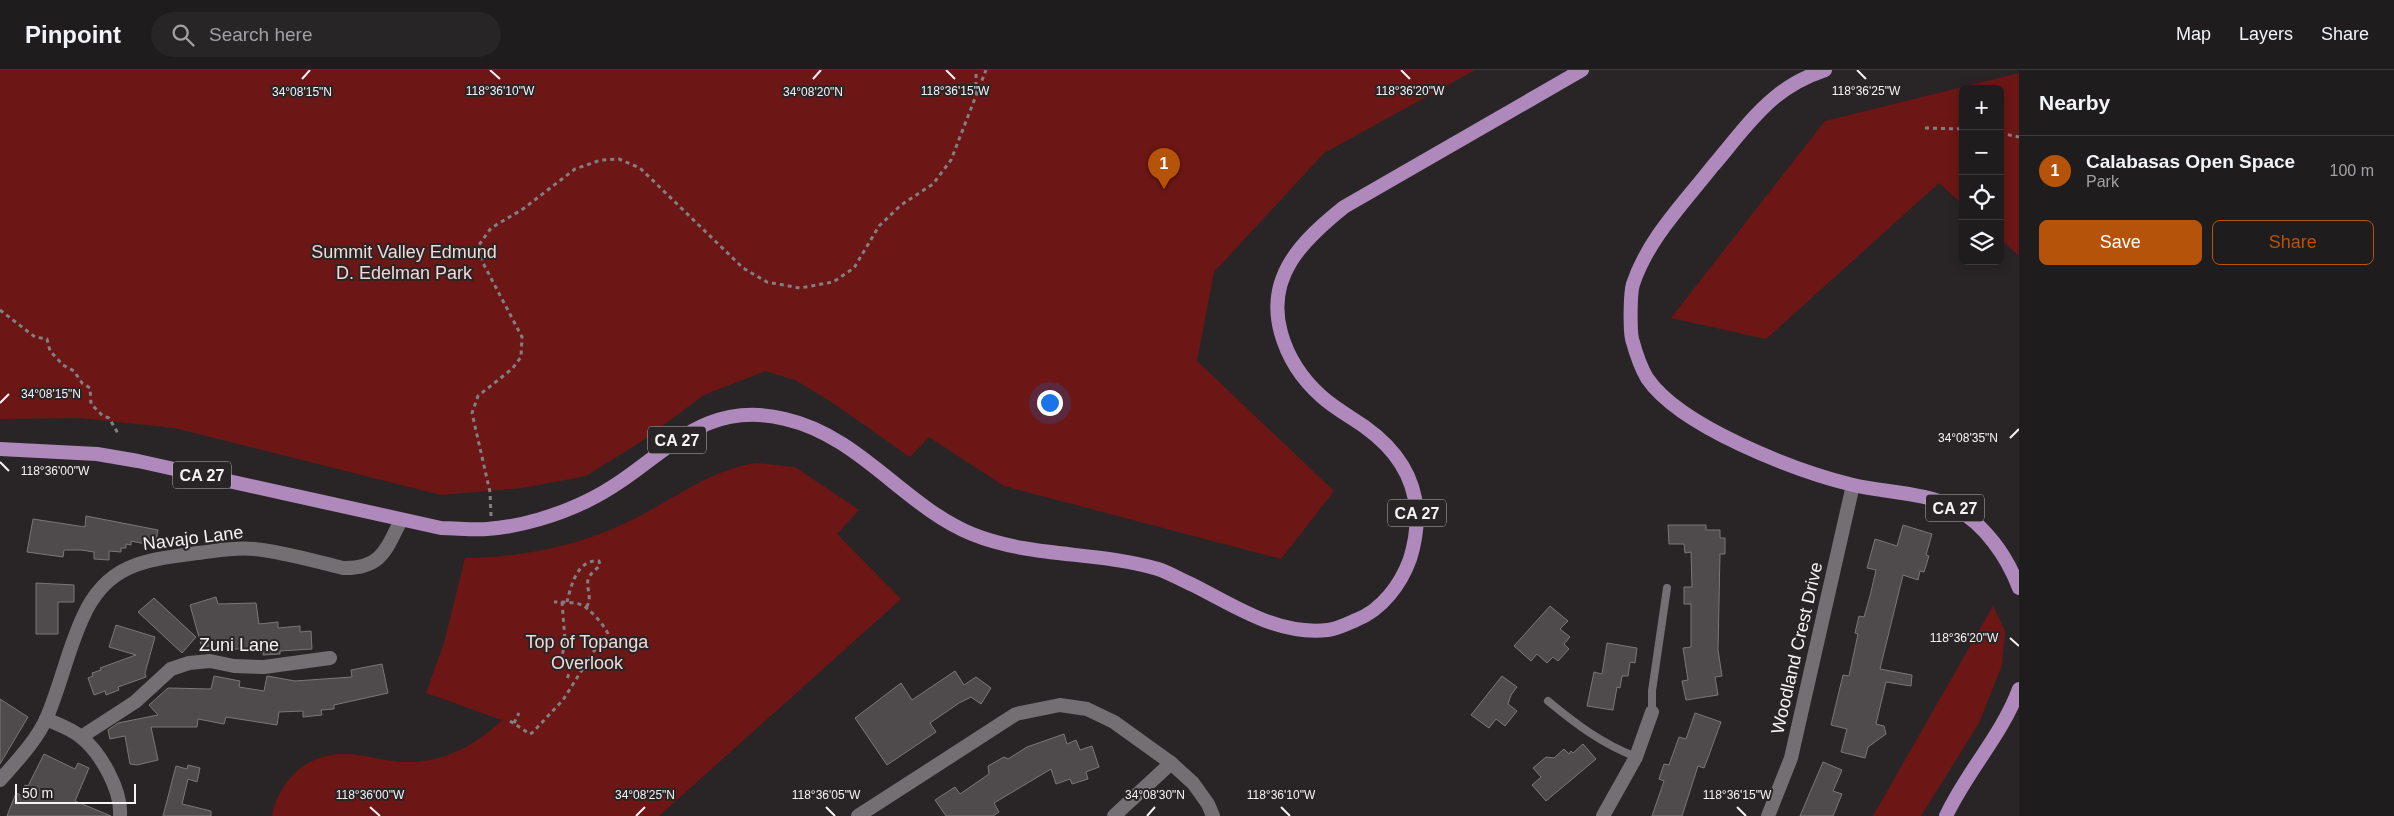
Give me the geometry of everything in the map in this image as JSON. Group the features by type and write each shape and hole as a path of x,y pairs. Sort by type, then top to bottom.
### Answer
{"main road":[{"name":"CA 27","path":"0,449 97,454 138,460 441,528 492,529 551,515 590,500 618,484 672,443 705,423 734,416 784,418 835,439 936,514 970,534 1020,549 1107,558 1162,570 1265,622 1299,630 1331,630 1365,617 1386,599 1405,574 1416,538 1417,504 1408,474 1390,446 1323,398 1301,375 1285,346 1276,316 1277,292 1288,264 1312,232 1344,206 1582,70"},
{"name":"CA 27","path":"1825,70 1810,75 1774,98 1751,120 1654,240 1632,286 1632,338 1647,377 1667,399 1696,421 1814,474 1853,485 1937,501 1953,506 1967,515 1992,539 2006,561 2019,588"},
{"path":"1946,816 1952,803 1997,734 2019,689"}],"street":[{"name":"Woodland Crest Drive","path":"1768,816 1791,758 1853,485"},
{"name":"Navajo Lane","path":"0,780 20,758 46,719 82,618 91,600 104,585 123,571 148,560 238,549 253,549 343,568 358,568 374,563 384,554 401,520"},
{"name":"Zuni Lane","path":"81,736 135,702 171,669 189,663 210,661 234,666 264,667 330,658"},
{"path":"858,816 1016,714 1060,705 1086,709 1114,722 1171,763 1193,783 1213,816"},
{"path":"1603,816 1636,757 1652,712"},
{"path":"46,719 81,736 102,763 115,784 121,806 120,816"},
{"path":"0,765 20,758"},
{"path":"1114,816 1171,763"}],"lane":[{"path":"1652,712 1652,691 1667,588"},
{"path":"1548,701 1588,733 1611,747 1636,757"}],"path":[{"path":"976,70 976,96"},
{"path":"492,529 490,492 472,413 478,396 512,368 521,357 522,337 483,263 480,245 491,228 523,209 575,169 601,160 619,159 640,168 744,268 767,282 800,288 833,282 854,268 879,226 900,205 933,184 951,160 986,70"},
{"path":"1925,128 1959,129"},
{"path":"2004,134 2019,137"},
{"path":"0,310 35,337 47,339 50,351 63,366 74,371 82,383 90,388 91,404 109,418 119,435"},
{"path":"567,602 575,575 584,566 599,561 600,565 592,572 588,582 590,596 586,608"},
{"path":"519,713 512,722 530,734 545,722 563,700 608,633 586,608 567,602 554,602"},
{"path":"562,602 565,640 562,657 573,663 567,679"},
{"path":"569,674 577,678"}],"green space":[{"name":"Summit Valley Edmund D. Edelman Park","path":"0,70 1475,70 1324,153 1214,272 1197,361 1334,491 1281,559 1004,486 929,437 910,457 830,401 795,380 765,371 704,395 642,441 586,476 523,488 441,495 174,428 79,418 0,419"},
{"path":"2019,73 2019,256 2004,243 2004,85 1970,85"},
{"path":"1959,88 1959,201 1939,183 1766,339 1671,318 1825,121"},
{"name":"Top of Topanga Overlook","path":"756,463 795,467 859,510 837,534 901,599 659,816 272,816 281,792 288,781 306,764 317,759 343,754 402,762 424,761 461,750 482,737 502,720 426,693 444,643 465,558 532,552 576,542 618,527 710,477 740,466"},
{"path":"1993,606 2005,631 2002,665 1979,723 1921,816 1873,816"}],"building":[{"path":"86,516 158,530 155,546 131,541 131,545 126,544 126,548 121,548 121,552 109,551 109,560 94,559 94,552 81,550 64,550 63,557 27,552 33,519 85,527"},
{"path":"1668,525 1706,525 1706,530 1720,530 1720,538 1725,538 1725,554 1720,554 1718,650 1722,676 1715,677 1718,695 1686,700 1682,681 1688,680 1683,648 1691,647 1691,604 1684,604 1684,587 1692,587 1691,552 1685,553 1684,544 1669,544"},
{"path":"1903,525 1932,534 1926,555 1929,556 1924,572 1920,571 1918,580 1903,575 1880,669 1912,675 1911,686 1886,682 1876,724 1884,726 1886,734 1868,747 1865,758 1841,752 1847,729 1831,725 1843,675 1849,676 1858,634 1855,633 1859,616 1864,617 1870,596 1876,570 1867,568 1875,539 1897,546"},
{"path":"36,583 74,585 74,602 58,602 58,634 36,634"},
{"path":"216,597 218,604 256,603 259,624 278,622 278,628 300,626 300,632 311,631 312,649 280,651 280,654 263,655 263,649 233,649 233,646 225,647 225,641 202,648 190,605"},
{"path":"154,598 196,637 182,653 138,612"},
{"path":"1550,606 1568,621 1560,629 1570,637 1564,644 1569,649 1558,661 1553,657 1547,663 1537,654 1531,661 1514,646"},
{"path":"116,625 155,637 145,673 146,677 118,687 119,690 106,695 105,691 94,695 88,678 93,676 92,673 101,670 100,668 136,655 109,647"},
{"path":"1607,643 1637,648 1635,663 1630,662 1628,676 1622,676 1620,688 1617,687 1613,710 1587,706 1594,672 1602,674"},
{"path":"382,664 388,693 334,705 334,709 321,710 322,715 303,717 303,711 279,712 277,725 226,717 224,724 198,719 197,727 151,727 158,760 137,765 130,764 125,736 110,739 108,730 118,723 158,715 149,705 168,688 211,689 214,676 240,681 239,687 264,691 267,676 295,681 352,677 351,670"},
{"path":"955,671 964,685 976,677 991,688 981,704 971,697 959,703 930,723 936,732 887,765 855,718 901,683 912,700"},
{"path":"1502,676 1517,687 1511,695 1508,704 1517,711 1505,726 1496,719 1489,728 1471,715"},
{"path":"0,699 28,717 0,764"},
{"path":"1695,713 1721,722 1704,768 1698,766 1682,816 1652,816 1664,781 1659,779 1664,764 1669,765 1679,737 1686,739"},
{"path":"1064,734 1067,744 1076,740 1080,750 1092,746 1099,767 1086,772 1088,779 1072,784 1070,779 1056,784 1051,769 994,803 999,812 993,816 946,816 935,800 955,787 960,794 989,774 988,766 1004,757 1008,759 1027,747"},
{"path":"1583,744 1596,759 1546,801 1532,785 1541,777 1533,768 1546,757 1554,758 1564,749 1569,754 1571,751 1573,753"},
{"path":"44,754 75,769 78,763 89,768 75,801 111,816 7,816 16,793 21,795 25,785 28,786"},
{"path":"1823,762 1842,770 1833,791 1842,794 1833,816 1800,816"},
{"path":"188,765 200,768 197,782 188,779 182,804 211,811 211,816 163,816 176,766 187,769"}],"place":[{"name":"Calabasas Open Space","path":"1164,189"}]}
